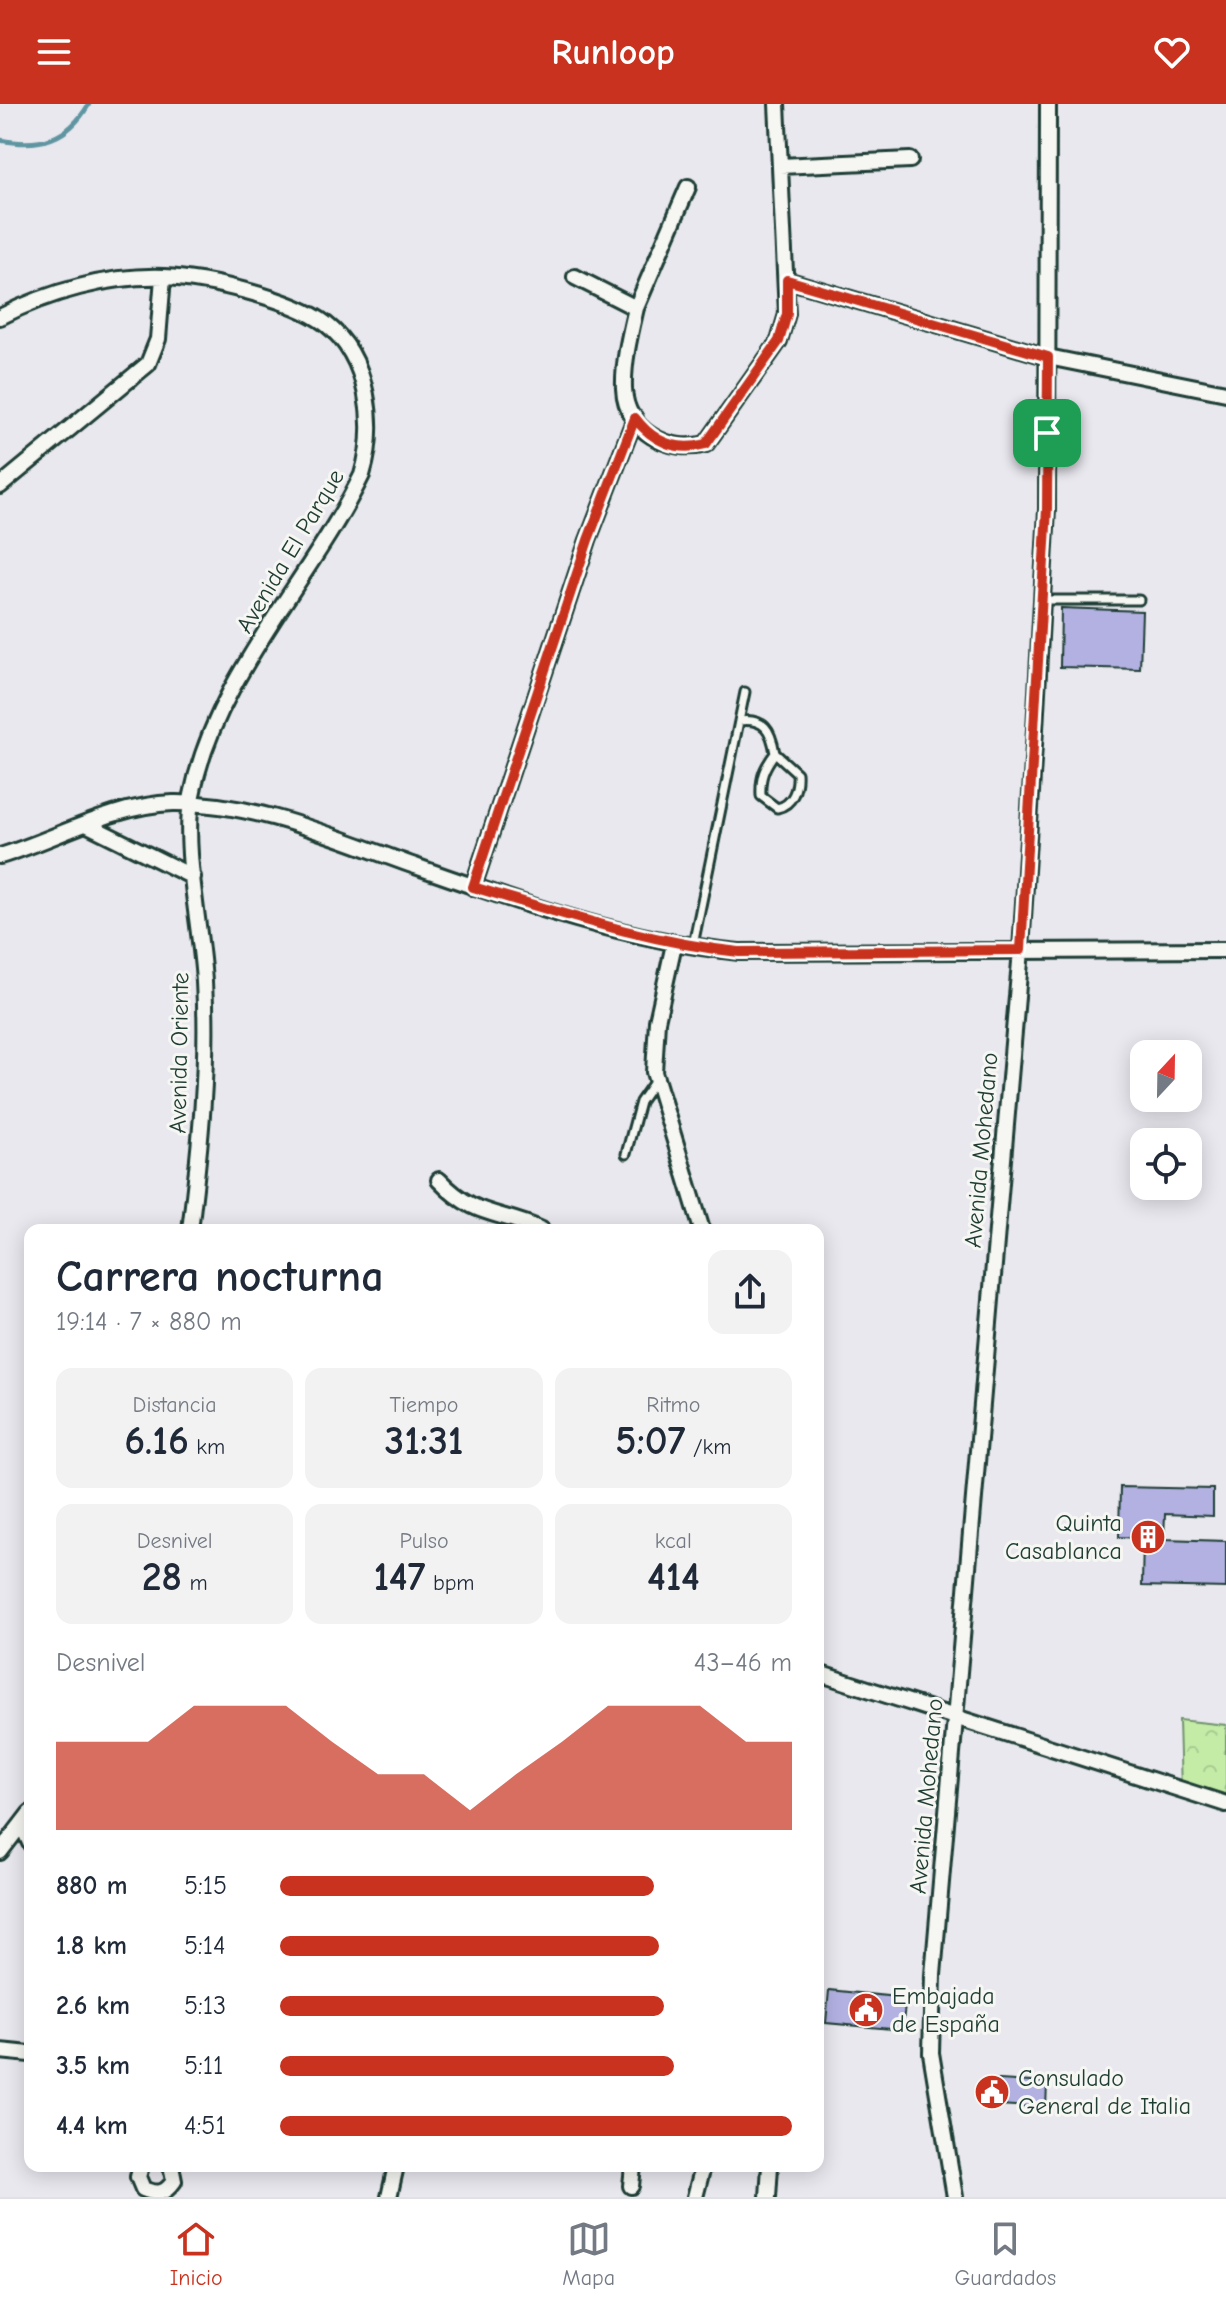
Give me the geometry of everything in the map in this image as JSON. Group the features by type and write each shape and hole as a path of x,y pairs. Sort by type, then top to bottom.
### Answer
{"street":[{"path":"688,187 636,308 624,394 635,418 647,434 668,445 689,449 706,444 779,341 787,314 777,104"},
{"name":"Avenida Mohedano","path":"955,2197 931,2053 933,1975 1021,950 1042,600 1048,357 1048,104"},
{"path":"780,166 910,160"},
{"path":"0,486 148,364 158,339 163,277"},
{"name":"Avenida El Parque","path":"0,317 33,300 81,288 163,277 248,291 325,323 346,345 359,369 369,432 368,456 353,494 272,623 217,720 190,805"},
{"path":"575,277 636,308"},
{"path":"787,280 1048,357 1226,393"},
{"path":"473,887 588,540 635,418"},
{"path":"0,856 86,824 160,805 190,805 247,812 298,825 473,887 693,947 739,952 1226,950"},
{"name":"Avenida Oriente","path":"190,805 193,877 204,986 198,1171 191,1224"},
{"path":"86,824 193,877"},
{"path":"674,944 657,1021 653,1057 656,1079 700,1224"},
{"path":"439,1180 458,1200 483,1213 521,1224"},
{"path":"824,1675 1226,1804"},
{"path":"0,1852 24,1822"},
{"path":"0,2051 24,2053"},
{"path":"139,2172 143,2189 155,2194 167,2191 174,2181 172,2172"},
{"path":"389,2197 395,2172"},
{"path":"631,2186 632,2172"},
{"path":"695,2197 701,2172"},
{"path":"766,2172 768,2197"}],"lane":[{"path":"1042,600 1139,600"},
{"path":"693,947 745,692"},
{"path":"739,721 753,719 765,725 772,734 775,753 797,773 798,782 785,807 777,808 761,796 760,784 761,774 775,753"},
{"path":"626,1154 640,1102 656,1079"}],"green space":[{"path":"1179,1720 1226,1725 1226,1796 1181,1791"}],"building":[{"path":"1061,608 1142,611 1140,669 1060,667"},
{"name":"Quinta Casablanca","path":"1120,1487 1213,1489 1213,1516 1165,1514 1164,1539 1226,1541 1226,1588 1142,1586 1143,1538 1119,1537"},
{"name":"Embajada de España","path":"829,1990 906,1998 902,2030 826,2023"},
{"path":"984,2079 1047,2083 1046,2108 982,2104"}],"waterway":[{"path":"0,140 28,143 52,138 72,126 89,104"}],"place":[{"name":"Quinta Casablanca","path":"1148,1537"},
{"name":"Embajada de España","path":"866,2010"},
{"name":"Consulado General de Italia","path":"992,2092"}],"route":[{"path":"787,280 1048,357 1047,433 1047,509 1021,950 739,952 693,947 654,940 473,887 588,540 635,418 647,434 668,445 689,449 706,444 779,341 787,314 787,280"}]}
